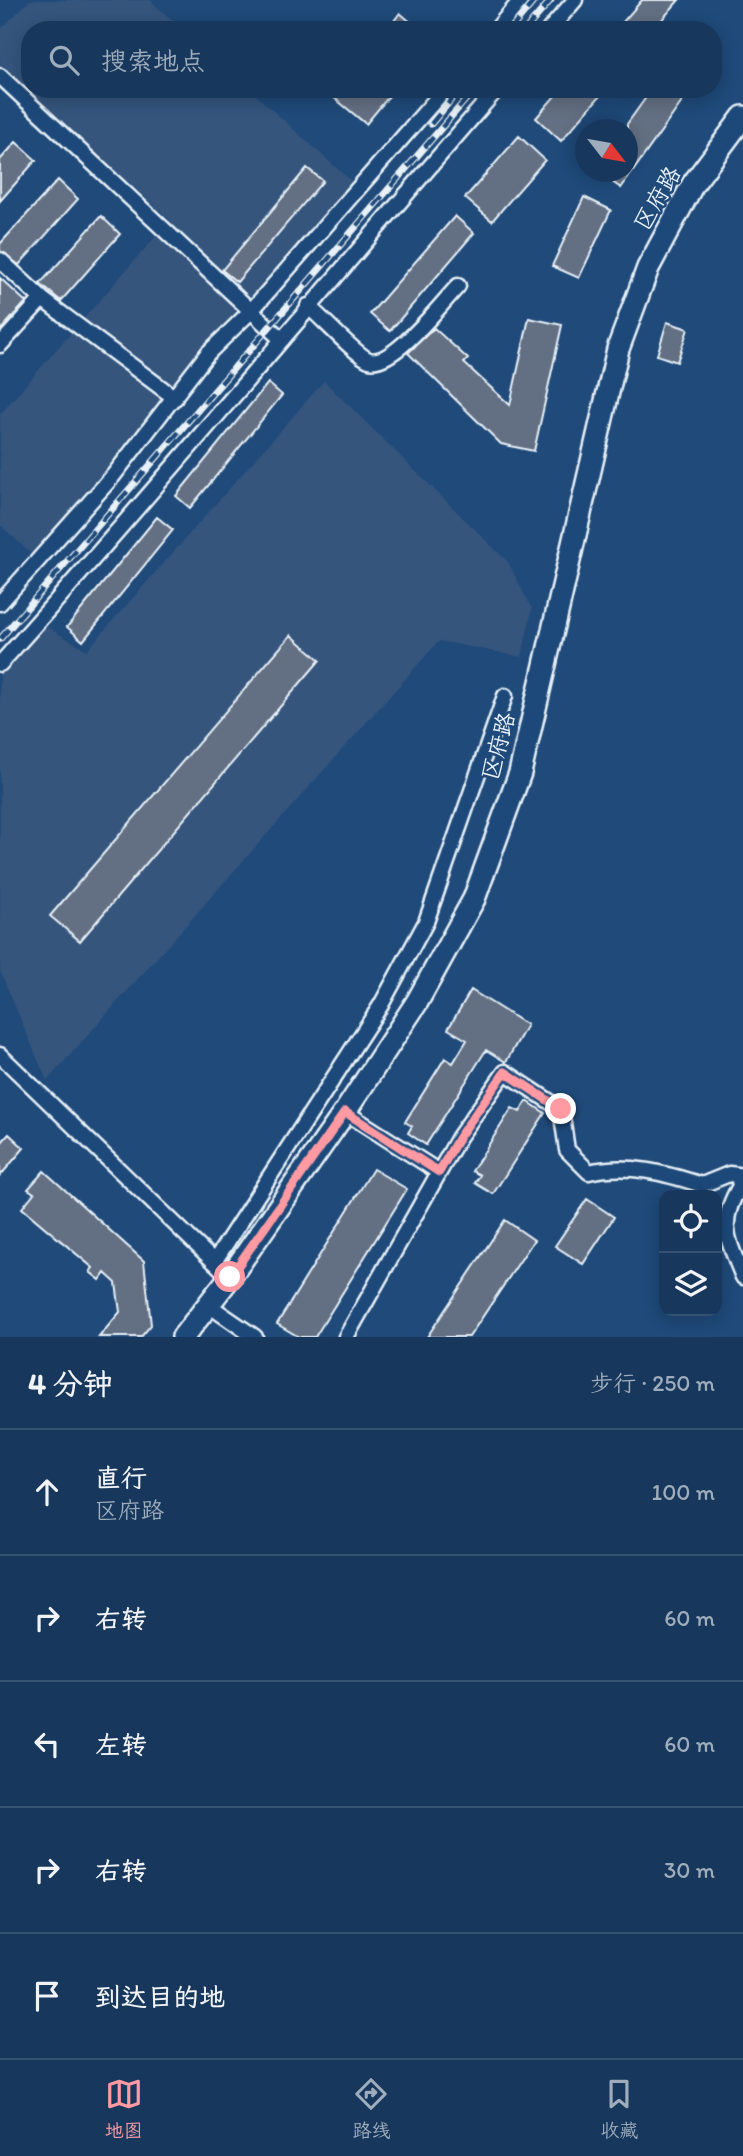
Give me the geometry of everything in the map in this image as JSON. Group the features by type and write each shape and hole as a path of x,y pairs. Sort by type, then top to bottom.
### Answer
{"main road":[{"name":"区府路","path":"183,1337 230,1277 345,1112 417,1002 474,900 520,773 618,349 648,268 693,184 743,117"}],"street":[{"path":"504,21 521,0"},
{"path":"557,21 575,0"},
{"path":"0,76 21,96"},
{"path":"23,98 280,338"},
{"path":"0,603 113,476 208,353 251,311 437,98"},
{"path":"0,664 113,539 280,338 489,98"},
{"path":"0,260 42,299 175,398"},
{"path":"308,306 367,360 381,361 396,352 458,286"},
{"path":"0,345 42,299"},
{"path":"214,1262 381,1005 426,922 505,696"},
{"path":"0,1055 230,1277"},
{"path":"346,1337 459,1137 505,1072 561,1109 567,1150 589,1172 603,1169 659,1171 702,1185 729,1174 738,1175 740,1186 726,1209 728,1237 743,1277"},
{"path":"345,1112 439,1172"},
{"path":"207,1304 255,1337"}],"shaded area":[{"path":"30,0 150,0 173,21 21,21 21,85 0,66 0,30"},
{"path":"35,98 259,98 360,189 39,561 0,525 0,414 170,220"},
{"path":"324,381 508,562 532,609 522,657 439,641 47,1081 0,971 0,672 42,624 87,650"}],"building":[{"path":"642,0 679,0 661,21 624,21"},
{"path":"400,13 409,21 394,21"},
{"path":"334,98 388,98 366,124"},
{"path":"553,98 598,98 580,119 575,119 575,125 561,141 536,118"},
{"path":"646,98 685,98 638,164 638,119 631,119"},
{"path":"519,136 545,160 492,221 465,198"},
{"path":"16,142 36,160 0,201 0,160"},
{"path":"307,168 323,181 237,282 222,270"},
{"path":"58,180 78,199 19,265 0,251 0,244"},
{"path":"612,182 625,182 621,188"},
{"path":"584,197 611,210 579,278 552,266"},
{"path":"101,216 120,234 61,301 40,284"},
{"path":"455,216 474,233 390,331 370,314"},
{"path":"0,278 26,302 0,331"},
{"path":"529,318 562,325 534,451 501,444 408,353 434,328 468,359 464,363 510,405"},
{"path":"667,322 688,329 677,362 657,355"},
{"path":"268,383 282,395 190,508 176,496"},
{"path":"157,517 173,530 83,641 67,627"},
{"path":"291,635 320,660 80,941 50,916"},
{"path":"471,990 527,1025 506,1062 486,1050 426,1145 408,1133 412,1126 405,1122 445,1058 453,1063 467,1040 448,1029"},
{"path":"527,1101 545,1113 493,1194 475,1183 480,1175 472,1171 512,1108 520,1112"},
{"path":"9,1134 24,1148 0,1176 0,1144"},
{"path":"373,1169 407,1189 315,1337 299,1337 277,1324"},
{"path":"44,1171 144,1261 151,1325 141,1337 99,1337 120,1312 116,1283 105,1273 100,1280 90,1272 93,1268 22,1208 34,1193 28,1189"},
{"path":"587,1199 614,1217 583,1264 555,1246"},
{"path":"505,1220 534,1240 469,1337 427,1337"}],"railway":[{"path":"518,21 535,0"},
{"path":"533,21 551,0"},
{"path":"431,124 453,98"},
{"path":"0,639 467,98"}],"route":[{"path":"230,1277 345,1112 439,1172 459,1137 505,1072 561,1109"}]}
